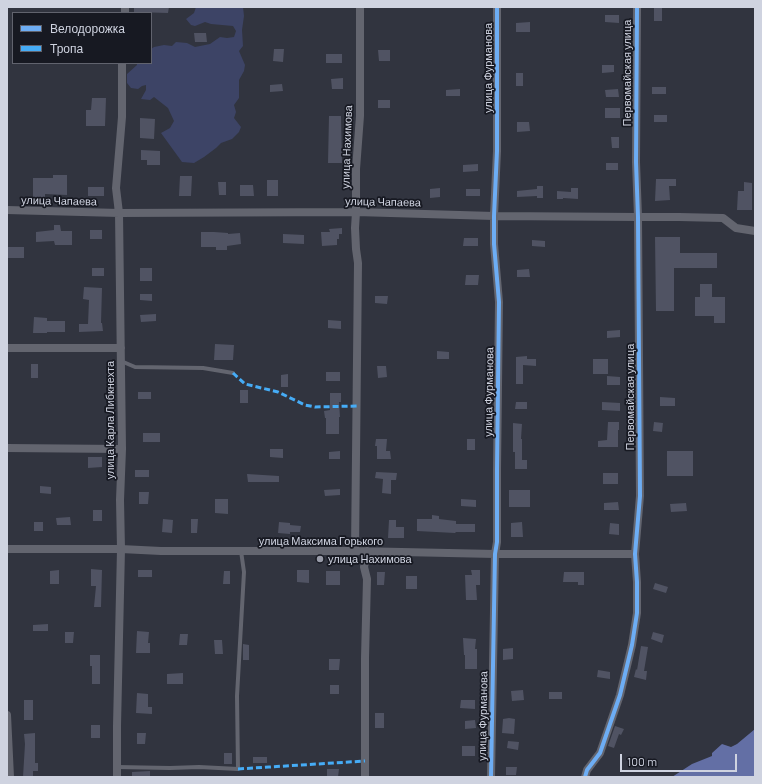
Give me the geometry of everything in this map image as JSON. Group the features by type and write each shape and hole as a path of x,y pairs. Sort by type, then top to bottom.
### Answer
{"street":[{"name":"улица Нахимова","path":"355,551 358,263 355,235 356,169 360,116 360,7"},
{"name":"улица Фурманова","path":"491,777 495,554 498,542 497,469 499,302 494,244 497,7"},
{"name":"Первомайская улица","path":"585,777 587,770 600,753 620,695 629,661 637,613 635,554 640,496 638,217 636,162 637,7"},
{"name":"улица Карла Либкнехта","path":"117,777 121,549 120,500 122,449 119,213 116,188 122,117 122,64"},
{"name":"улица Чапаева","path":"7,210 119,213 356,212 494,216 723,218 736,228 755,231"},
{"path":"7,348 121,348"},
{"path":"7,448 122,449"},
{"name":"улица Максима Горького","path":"7,549 635,554"},
{"path":"365,777 365,658 367,579 364,567 367,551"},
{"path":"7,715 10,777"}],"lane":[{"path":"121,360 135,367 202,368 233,373"},
{"path":"117,767 199,767 238,770 237,696 244,572 241,552"}],"shaded area":[{"path":"196,7 243,7 243,46 239,51 245,65 244,71 239,80 239,98 234,105 236,112 234,118 241,127 239,132 232,139 221,143 194,163 182,162 161,133 170,128 174,121 168,108 154,97 150,100 141,99 146,90 146,85 138,89 131,88 127,83 127,74 137,64 152,64 152,48 154,47 164,45 172,46 176,42 187,43 195,47 210,44 220,37 234,37 236,31 233,26 205,22 195,26 191,25 186,19 194,13"},
{"path":"755,729 755,777 672,777 692,764 712,756 712,753 722,744 731,747 737,744"}],"building":[{"path":"134,7 169,7 168,13 134,12"},
{"path":"654,7 662,7 662,21 654,21"},
{"path":"605,15 619,15 619,23 605,22"},
{"path":"530,22 530,32 516,32 516,23"},
{"path":"194,33 206,33 207,42 195,42"},
{"path":"274,49 284,49 283,62 273,61"},
{"path":"378,50 390,50 390,61 379,61"},
{"path":"326,54 342,54 342,63 326,63"},
{"path":"602,65 614,65 614,72 602,73"},
{"path":"516,73 523,73 523,86 516,86"},
{"path":"343,78 343,89 332,89 331,79"},
{"path":"282,84 283,91 270,92 270,85"},
{"path":"652,87 666,87 666,94 652,94"},
{"path":"460,89 460,96 446,96 446,90"},
{"path":"618,89 619,97 606,97 605,90"},
{"path":"92,98 106,98 105,126 86,126 86,110 91,110"},
{"path":"378,100 390,100 390,108 378,108"},
{"path":"605,108 620,108 620,118 605,118"},
{"path":"654,115 667,115 667,122 654,122"},
{"path":"329,116 341,116 342,163 328,163"},
{"path":"140,118 155,119 154,139 140,138"},
{"path":"517,122 529,122 530,131 517,132"},
{"path":"611,137 619,137 619,148 612,148"},
{"path":"141,150 160,151 160,165 147,165 147,160 141,160"},
{"path":"606,163 618,163 618,170 606,170"},
{"path":"478,164 478,171 463,172 463,165"},
{"path":"53,175 67,175 67,195 45,194 45,198 33,198 33,178 53,178"},
{"path":"180,176 192,176 191,196 179,196"},
{"path":"656,179 676,179 676,186 669,186 670,200 655,201"},
{"path":"267,180 278,180 278,196 267,196"},
{"path":"218,182 226,182 226,195 219,195"},
{"path":"744,182 752,183 752,210 737,210 738,191 744,191"},
{"path":"240,185 253,185 254,196 240,196"},
{"path":"537,186 543,186 543,198 537,198 537,196 517,197 517,191 537,189"},
{"path":"88,187 104,187 104,196 88,196"},
{"path":"440,188 440,197 430,198 430,189"},
{"path":"571,188 578,188 578,199 557,199 557,191 571,192"},
{"path":"466,189 480,189 480,196 466,196"},
{"path":"54,225 60,225 61,231 72,231 72,245 55,245 54,241 36,242 36,232 54,230"},
{"path":"342,228 342,234 339,234 339,239 337,239 337,245 322,246 321,232 330,232 329,229"},
{"path":"90,230 102,230 102,239 90,239"},
{"path":"201,232 228,234 240,233 241,244 227,246 227,250 216,250 216,247 201,247"},
{"path":"283,234 304,235 304,244 283,243"},
{"path":"655,237 680,237 680,253 717,253 717,268 674,268 674,311 656,311"},
{"path":"464,238 478,238 478,246 463,246"},
{"path":"532,240 545,241 545,247 532,246"},
{"path":"7,247 24,247 24,258 7,258"},
{"path":"92,268 104,268 104,276 92,276"},
{"path":"140,268 152,268 152,281 140,281"},
{"path":"529,269 530,277 517,277 517,270"},
{"path":"466,275 479,275 478,285 465,285"},
{"path":"700,284 712,284 712,297 725,297 725,323 714,323 714,316 695,316 695,297 700,297"},
{"path":"84,287 102,288 101,323 103,331 79,332 79,324 88,324 89,300 83,299"},
{"path":"140,294 152,294 152,301 140,300"},
{"path":"375,296 388,296 387,304 375,303"},
{"path":"156,314 156,321 141,322 140,315"},
{"path":"34,317 47,318 47,321 65,321 65,332 33,333"},
{"path":"328,320 341,321 341,329 328,328"},
{"path":"620,330 620,337 607,338 607,331"},
{"path":"215,344 234,345 233,360 214,360"},
{"path":"437,351 449,352 449,359 437,359"},
{"path":"527,356 527,359 536,359 536,366 523,365 523,384 516,384 516,357"},
{"path":"593,359 608,359 608,374 593,374"},
{"path":"31,364 38,364 38,378 31,378"},
{"path":"377,366 386,366 387,377 378,378"},
{"path":"326,372 340,372 340,381 326,381"},
{"path":"288,374 288,387 281,387 281,375"},
{"path":"607,376 620,377 620,385 607,385"},
{"path":"240,390 248,390 248,403 240,403"},
{"path":"138,392 151,392 151,399 138,399"},
{"path":"330,393 341,393 341,402 339,402 339,434 326,434 326,418 324,411 330,410"},
{"path":"660,397 675,398 675,406 660,406"},
{"path":"516,402 527,402 527,409 515,409"},
{"path":"602,402 620,403 620,411 602,410"},
{"path":"608,422 619,422 618,447 598,447 598,441 607,440"},
{"path":"654,422 663,423 662,432 653,431"},
{"path":"513,423 522,424 522,460 527,460 527,469 515,469 515,452 513,452"},
{"path":"143,433 160,433 160,442 143,442"},
{"path":"376,439 387,439 386,451 390,451 391,459 377,459 377,446 375,446"},
{"path":"467,439 475,439 475,450 467,450"},
{"path":"270,449 283,449 283,458 270,457"},
{"path":"340,451 340,459 329,459 329,452"},
{"path":"667,451 693,451 693,476 667,476"},
{"path":"88,457 102,457 102,467 88,468"},
{"path":"135,470 149,470 149,477 135,477"},
{"path":"376,472 397,473 396,480 391,480 391,494 382,493 383,479 375,478"},
{"path":"603,473 618,473 618,484 603,484"},
{"path":"247,474 279,476 279,482 248,482"},
{"path":"40,486 51,487 51,494 40,493"},
{"path":"340,489 340,495 325,496 324,490"},
{"path":"509,490 530,490 530,507 509,507"},
{"path":"139,492 149,492 148,504 139,504"},
{"path":"215,499 228,499 228,514 215,513"},
{"path":"461,499 476,500 476,507 461,506"},
{"path":"618,502 619,510 604,510 604,503"},
{"path":"686,503 687,511 671,512 670,504"},
{"path":"93,510 102,510 102,521 93,521"},
{"path":"432,515 439,516 439,519 456,521 456,524 475,524 475,532 455,533 417,531 417,519 432,519"},
{"path":"70,517 71,525 57,525 56,518"},
{"path":"163,519 173,520 172,533 162,532"},
{"path":"191,519 198,519 197,533 191,533"},
{"path":"389,520 396,520 396,527 404,527 404,538 388,538"},
{"path":"34,522 43,522 43,531 34,531"},
{"path":"279,522 301,526 300,532 290,532 290,534 278,533"},
{"path":"522,522 523,537 511,537 511,523"},
{"path":"610,523 619,524 619,535 609,534"},
{"path":"91,569 102,570 101,607 94,607 96,586 91,586"},
{"path":"59,570 59,584 50,584 50,571"},
{"path":"138,570 152,570 152,577 138,577"},
{"path":"297,570 309,570 309,583 297,582"},
{"path":"471,570 480,570 480,585 476,585 477,600 466,600 465,575 472,575"},
{"path":"224,571 230,571 230,584 223,584"},
{"path":"326,571 340,571 340,585 326,585"},
{"path":"377,572 385,572 384,585 377,585"},
{"path":"564,572 584,572 584,585 578,585 578,582 563,582"},
{"path":"406,576 417,576 417,589 406,589"},
{"path":"655,583 668,587 666,593 653,589"},
{"path":"48,624 48,631 33,631 33,625"},
{"path":"137,631 149,632 148,643 150,643 150,653 136,653"},
{"path":"65,632 74,632 73,643 65,643"},
{"path":"653,632 664,635 662,643 651,639"},
{"path":"180,634 188,634 187,645 179,645"},
{"path":"463,638 476,639 475,649 477,649 477,669 465,669"},
{"path":"214,640 222,640 223,654 215,654"},
{"path":"243,644 249,645 249,660 243,660"},
{"path":"641,646 648,647 644,671 647,671 646,680 634,677 636,669 637,670"},
{"path":"513,648 513,659 503,660 503,649"},
{"path":"90,655 100,655 100,684 92,684 92,666 90,666"},
{"path":"329,659 340,659 339,670 329,670"},
{"path":"598,670 610,672 610,679 597,677"},
{"path":"183,673 183,684 167,684 167,674"},
{"path":"330,685 339,685 339,694 330,694"},
{"path":"523,690 524,700 512,701 511,691"},
{"path":"549,692 562,692 562,699 549,699"},
{"path":"137,693 148,694 148,707 152,707 152,714 136,713"},
{"path":"24,700 33,700 33,720 24,720"},
{"path":"461,700 475,700 475,709 460,708"},
{"path":"375,713 384,713 384,728 375,728"},
{"path":"503,719 515,719 514,734 502,733"},
{"path":"475,720 476,728 465,729 465,721"},
{"path":"91,725 100,725 100,738 91,738"},
{"path":"615,726 624,729 621,735 619,734 614,748 608,746"},
{"path":"35,733 35,763 38,763 38,771 33,771 33,777 23,777 25,744 24,734"},
{"path":"137,733 146,733 145,744 137,744"},
{"path":"508,741 519,742 518,750 507,748"},
{"path":"462,746 475,746 475,756 462,756"},
{"path":"224,753 232,753 232,764 224,764"},
{"path":"253,757 267,757 267,763 253,763"},
{"path":"506,767 517,767 516,775 506,775"},
{"path":"327,769 339,769 338,777 327,777"},
{"path":"150,771 150,777 132,777 132,772"}],"marked path":[{"path":"233,373 245,384 278,392 305,405 315,407 357,406"},
{"path":"238,769 365,761"}],"cycle path":[{"path":"491,777 495,554 497,542 499,302 494,244 497,151 497,7"},
{"path":"585,777 587,770 600,753 620,695 632,645 637,613 635,554 640,496 638,217 636,162 637,7"}],"place":[{"name":"улица Нахимова","path":"320,559"}]}
